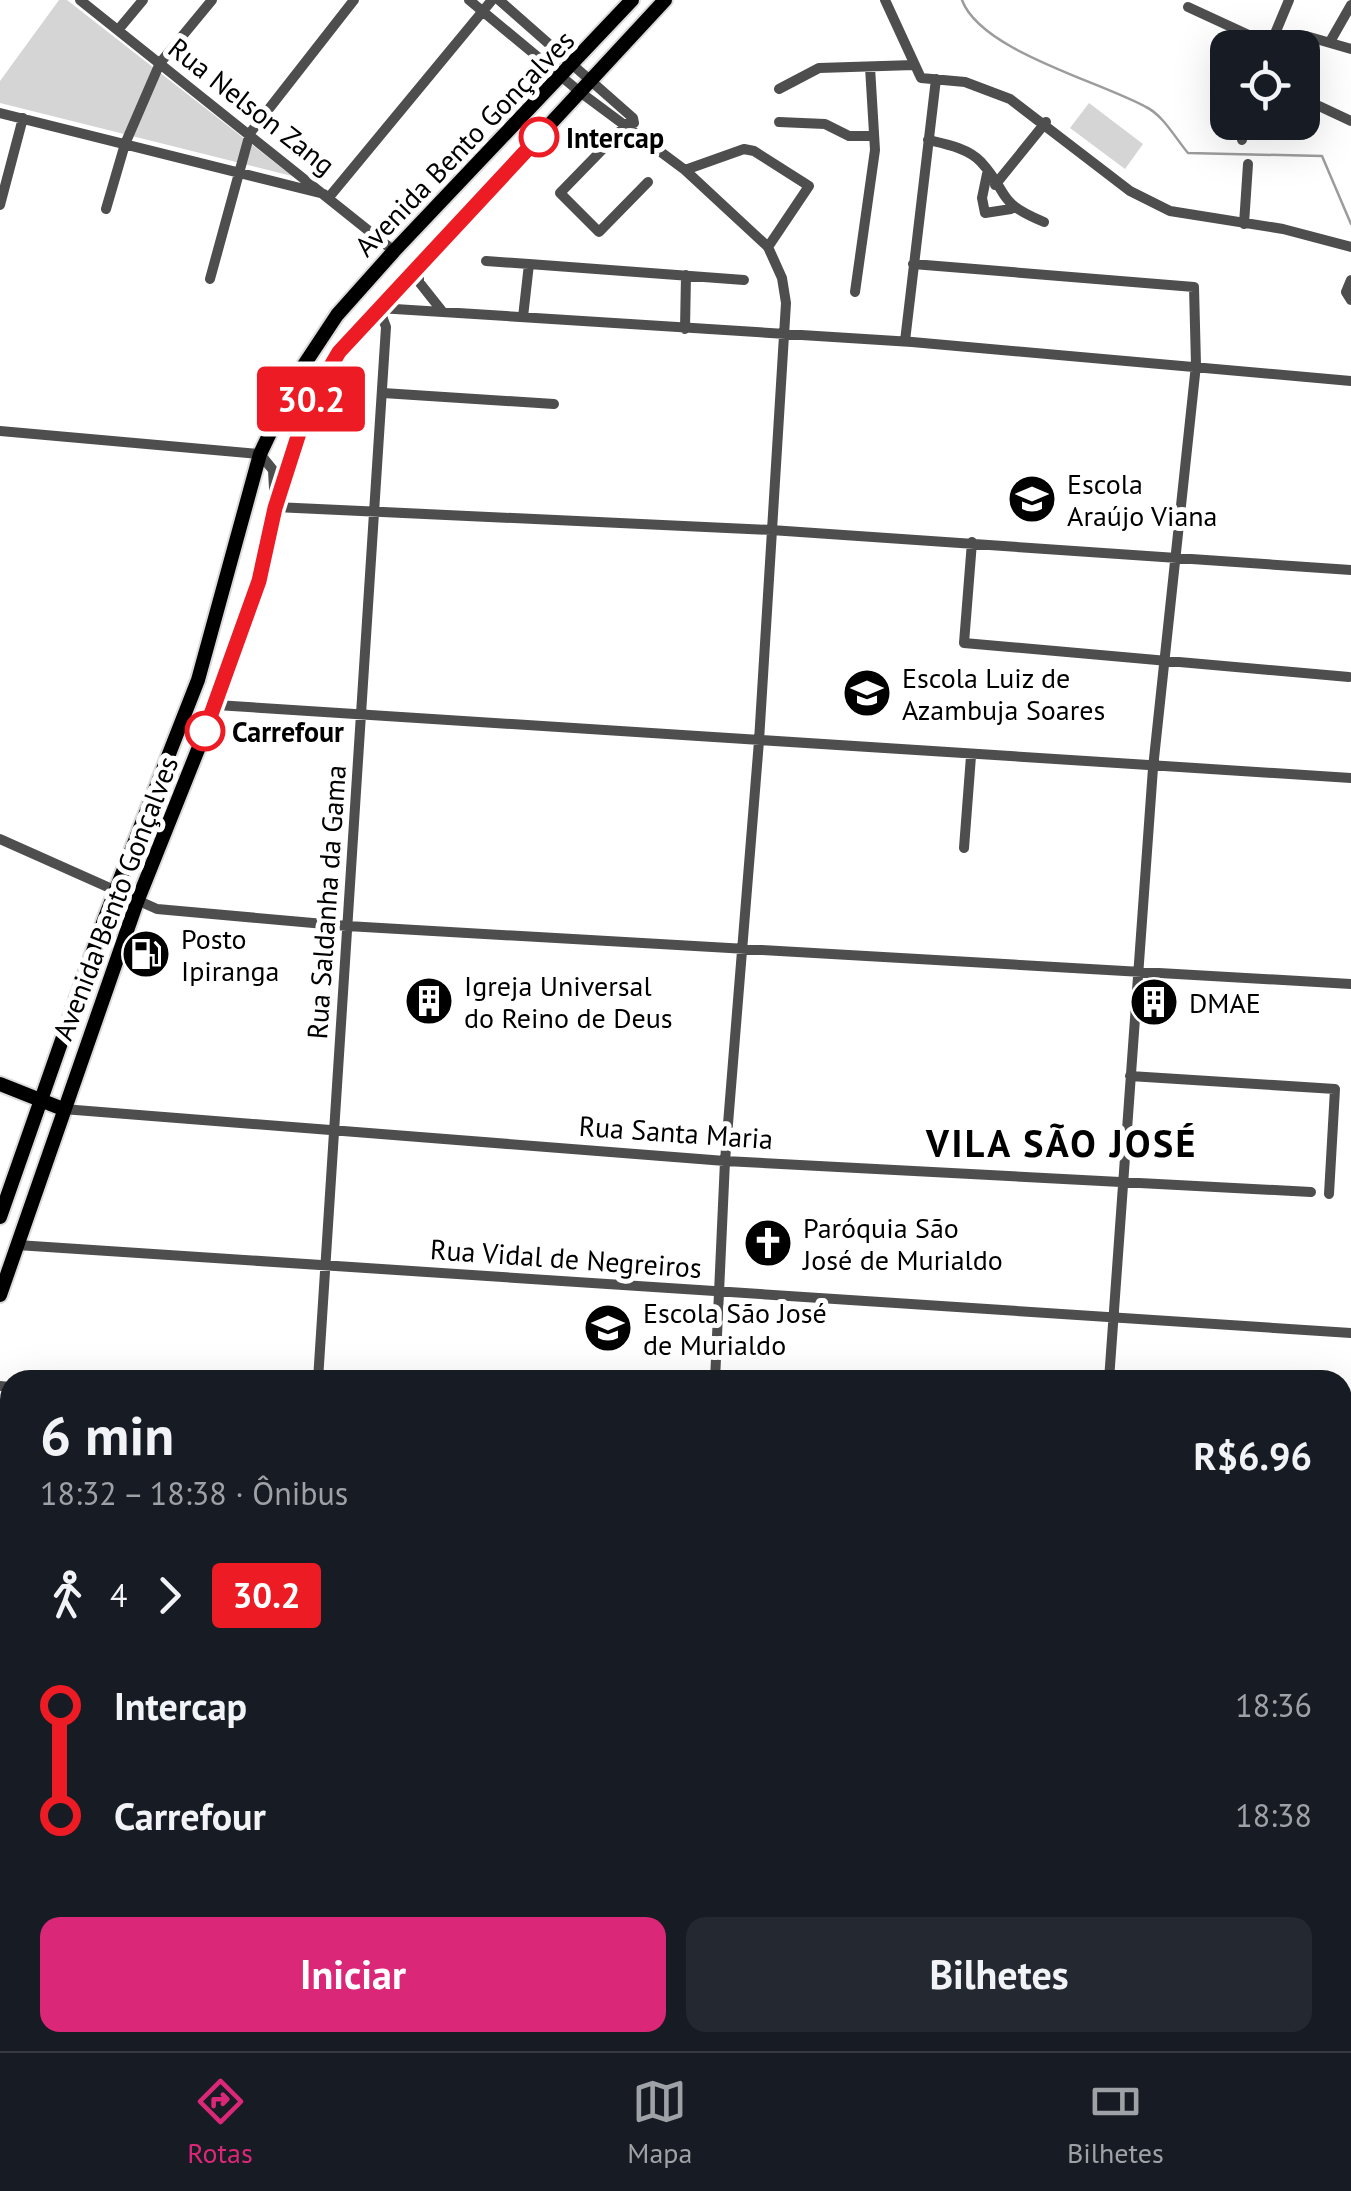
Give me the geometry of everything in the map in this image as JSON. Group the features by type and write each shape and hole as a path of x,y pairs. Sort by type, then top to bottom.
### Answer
{"main road":[{"name":"Avenida Bento Gonçalves","path":"0,1218 116,888 198,680 260,454 298,374 337,315 394,250 632,0"},
{"name":"Avenida Bento Gonçalves","path":"0,1296 137,902 216,704 259,581 275,508 308,405 339,352 665,0"},
{"name":"Rua Santa Maria","path":"0,1084 63,1109"}],"street":[{"name":"Rua Nelson Zang","path":"80,0 394,250"},
{"path":"118,30 142,0"},
{"path":"106,210 125,144 160,63 212,0"},
{"path":"210,280 250,132 354,0"},
{"path":"470,0 580,92 631,125 685,170 768,246 782,278 786,303 759,741 725,1161 715,1370"},
{"path":"0,113 330,196 496,0 591,80 631,125"},
{"path":"885,0 907,40 916,73 931,79 965,82 995,93 1046,122 1130,190 1156,204 1170,211 1283,229 1351,247"},
{"path":"1277,30 1290,0"},
{"path":"1331,40 1351,5"},
{"path":"1188,7 1230,30"},
{"path":"1320,39 1351,49"},
{"path":"779,89 819,68 914,65"},
{"path":"855,292 875,150 871,136 870,67"},
{"path":"905,342 928,140 931,79"},
{"path":"1320,106 1351,122"},
{"path":"0,205 22,118"},
{"path":"779,122 825,124 849,136 871,136"},
{"path":"995,186 1046,122"},
{"path":"631,125 561,196 599,232 648,182"},
{"path":"928,140 959,148 981,162 1011,208 1044,222"},
{"path":"685,170 744,150 754,151 809,186 768,246"},
{"path":"1244,224 1248,164"},
{"path":"987,174 982,198 985,213 1011,208"},
{"path":"486,261 744,280"},
{"path":"523,318 529,264"},
{"path":"913,264 1194,287 1196,365 1152,768 1109,1370"},
{"path":"419,266 420,282 443,312"},
{"path":"685,329 686,275"},
{"path":"1351,280 1346,292 1351,300"},
{"path":"379,308 905,342 1351,381"},
{"name":"Rua Saldanha da Gama","path":"318,1370 377,512 386,327 379,308"},
{"path":"383,393 554,404"},
{"path":"0,431 260,454 273,470 275,508 771,530 1178,555 1351,570"},
{"path":"972,542 964,643 1348,677"},
{"path":"216,704 1351,778"},
{"path":"964,848 970,756"},
{"path":"0,839 116,888 157,910 347,926 1351,984"},
{"path":"1130,1076 1335,1089 1329,1194"},
{"name":"Rua Santa Maria","path":"63,1109 725,1161 1311,1192"},
{"name":"Rua Vidal de Negreiros","path":"17,1245 1112,1314 1351,1333"}],"shaded area":[{"path":"59,0 67,0 292,176 0,103 0,81"},
{"path":"1089,103 1143,144 1125,169 1070,128"}],"waterway":[{"path":"962,0 973,18 992,35 1152,111 1188,153 1322,156 1351,224"}],"bus line":[{"name":"30.2","path":"205,731 259,581 275,508 308,405 339,352 539,137"}],"place":[{"name":"Intercap","path":"539,137"},
{"name":"Escola Araújo Viana","path":"1032,499"},
{"name":"Escola Luiz de Azambuja Soares","path":"867,693"},
{"name":"Carrefour","path":"205,731"},
{"name":"Posto Ipiranga","path":"146,954"},
{"name":"Igreja Universal do Reino de Deus","path":"429,1001"},
{"name":"DMAE","path":"1154,1002"},
{"name":"Paróquia São José de Murialdo","path":"768,1243"},
{"name":"Escola São José de Murialdo","path":"608,1328"}],"district":[{"name":"VILA SÃO JOSÉ","path":"1062,1142"}]}
